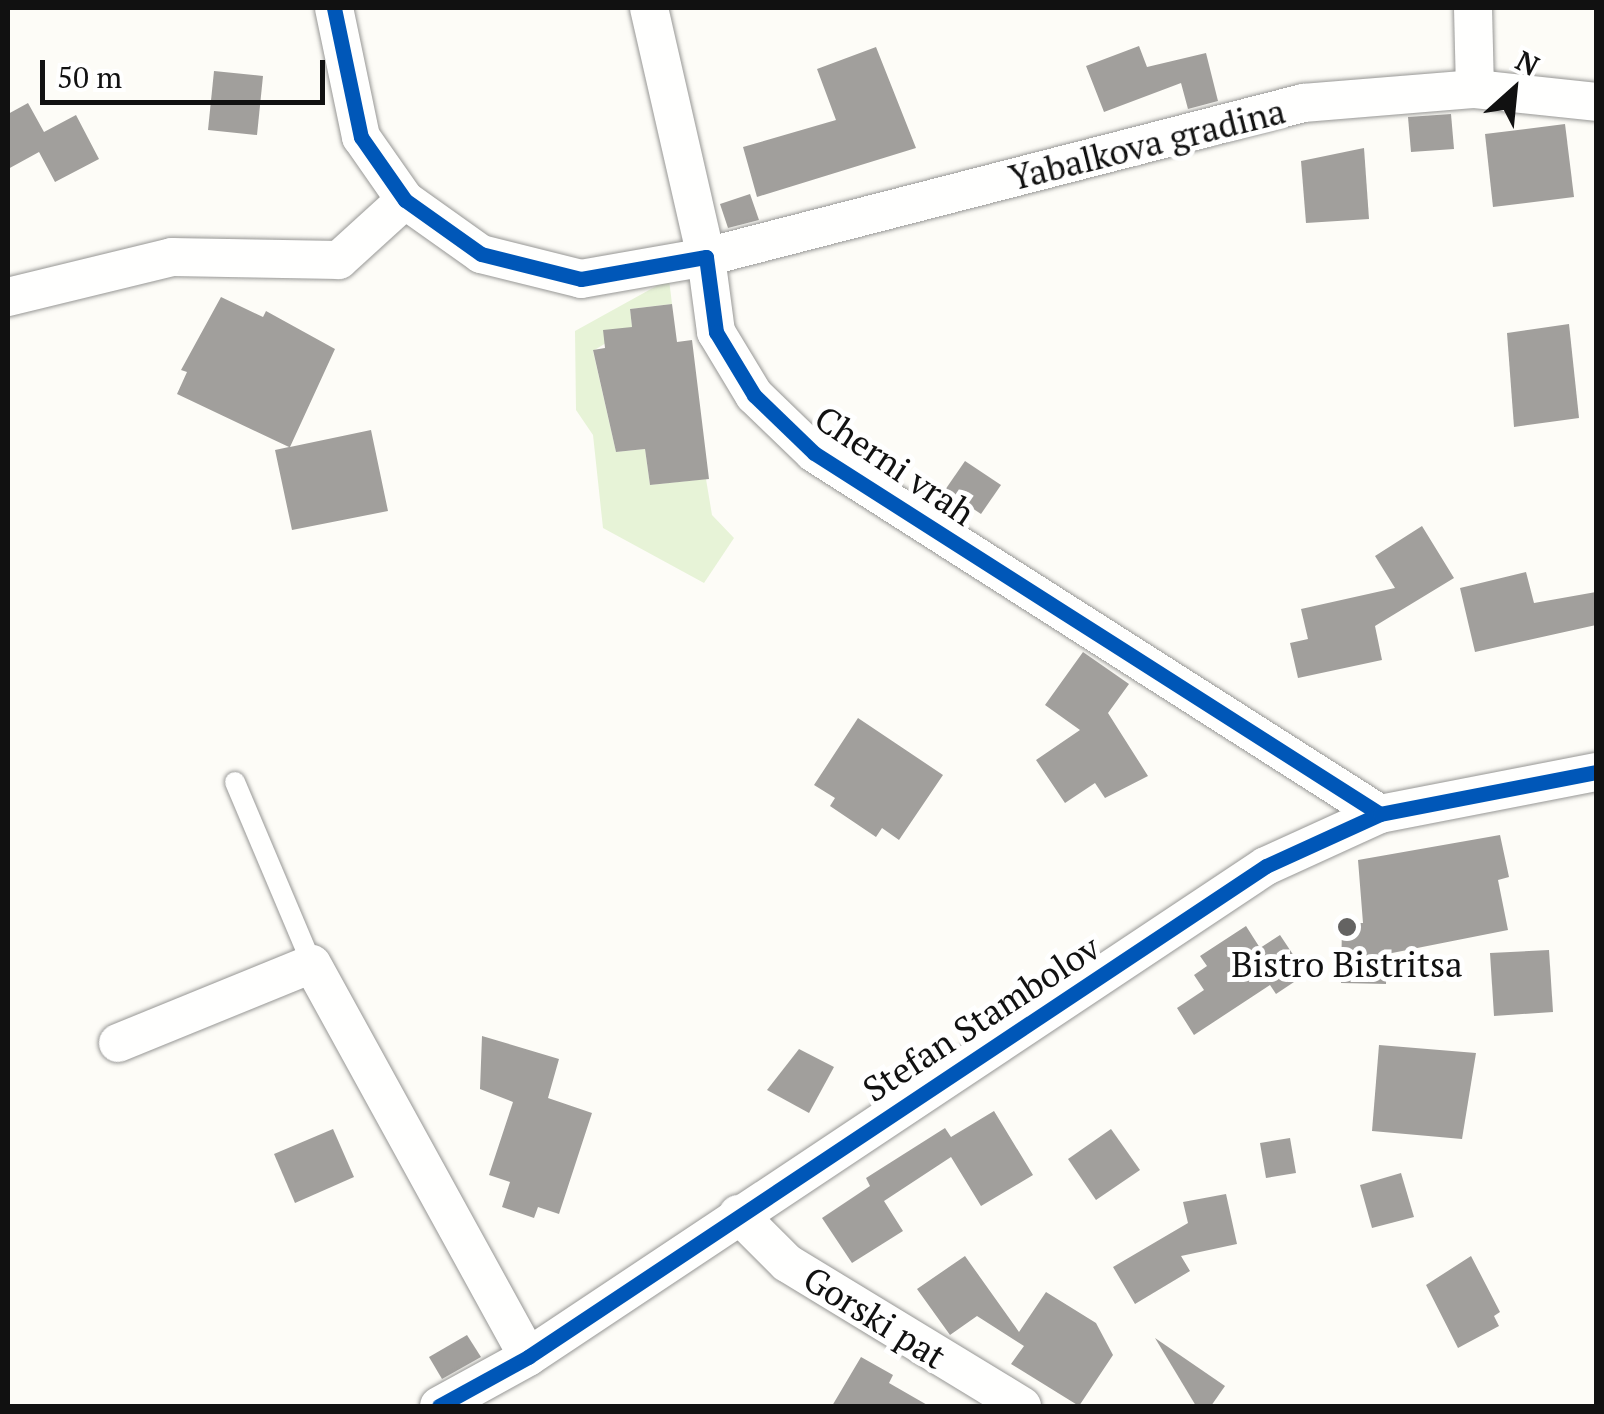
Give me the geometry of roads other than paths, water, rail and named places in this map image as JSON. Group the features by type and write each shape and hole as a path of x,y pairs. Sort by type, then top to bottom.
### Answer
{"street":[{"path":"334,8 361,137 405,200 480,254 581,279 706,257"},
{"name":"Cherni vrah","path":"649,8 706,257 716,332 754,395 814,453 1380,814"},
{"path":"1473,8 1475,88"},
{"name":"Yabalkova gradina","path":"706,257 1303,103 1475,88 1596,102"},
{"path":"8,296 172,257 338,260 405,200"},
{"name":"Stefan Stambolov","path":"439,1406 528,1356 1266,866 1380,814 1596,772"},
{"path":"118,1043 312,964 528,1356"},
{"name":"Gorski pat","path":"738,1214 787,1263 1022,1406"}],"lane":[{"path":"235,782 312,964"}],"place":[{"name":"Bistro Bistritsa","path":"1347,927"}]}
